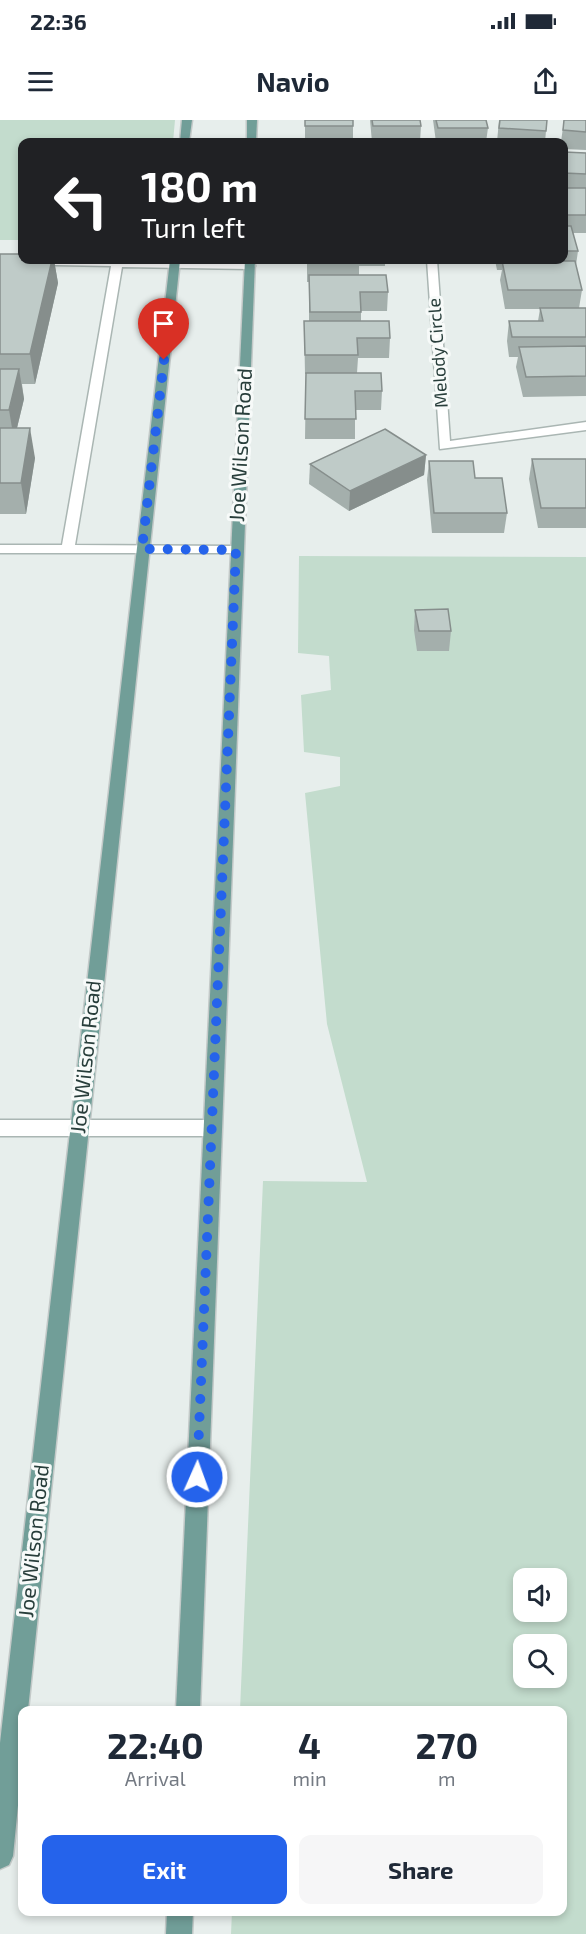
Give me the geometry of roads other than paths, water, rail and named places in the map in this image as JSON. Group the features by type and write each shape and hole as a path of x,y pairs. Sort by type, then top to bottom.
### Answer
{"main road":[{"path":"185,138 187,120"},
{"path":"252,120 252,138"},
{"name":"Joe Wilson Road","path":"0,1856 174,264"},
{"name":"Joe Wilson Road","path":"188,1706 250,264"},
{"path":"179,1934 180,1916"}],"street":[{"path":"0,261 18,261"},
{"path":"68,549 117,264"},
{"name":"Melody Circle","path":"432,264 444,446 586,426"},
{"path":"0,549 236,550"},
{"path":"0,1128 212,1128"}]}
